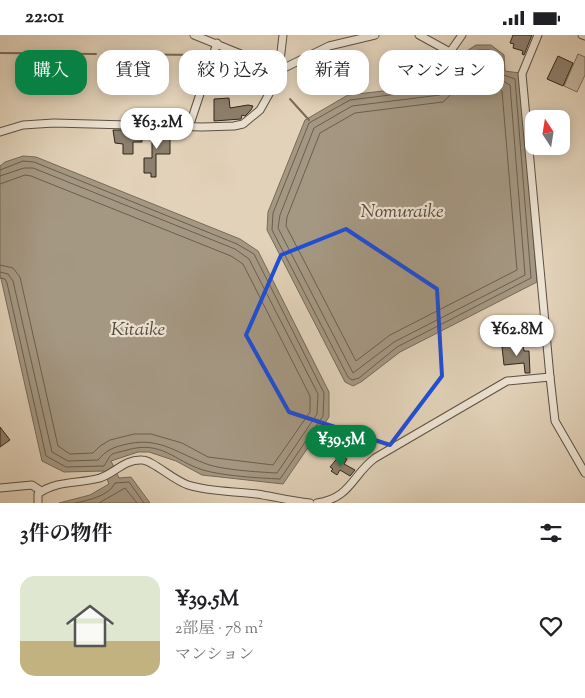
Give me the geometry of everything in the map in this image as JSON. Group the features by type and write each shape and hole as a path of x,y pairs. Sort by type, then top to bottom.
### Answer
{"street":[{"path":"282,50 283,35"},
{"path":"287,67 329,46 375,35"},
{"path":"419,35 450,52 462,35"},
{"path":"538,35 522,74 550,377 555,421 585,473"},
{"path":"199,36 233,50"},
{"path":"189,127 217,43"},
{"path":"0,132 23,125 54,123 234,127 243,124 260,110 268,95"},
{"path":"317,503 337,496 349,489 364,466 375,458 507,381 550,377"},
{"path":"38,503 38,494 41,491 58,484 80,483 103,477 129,461 148,461 166,475 198,488 310,503"},
{"path":"0,488 32,485 41,491"}],"highlighted area":[{"path":"346,229 437,289 442,376 390,445 289,412 246,335 281,255"}],"shaded area":[{"path":"578,54 585,57 585,75 577,92 564,86"}],"water":[{"name":"Nomuraike","path":"476,45 491,45 498,50 468,50"},
{"name":"Nomuraike","path":"504,55 505,71 520,73 525,155 527,155 537,282 400,352 353,386 345,382 267,230 268,212 305,120 348,95 369,95 369,93 379,91 379,95 504,95"},
{"name":"Kitaike","path":"23,156 36,157 240,239 258,251 329,392 329,417 283,484 202,475 176,461 149,452 138,452 111,461 119,478 131,477 150,503 59,503 90,495 109,484 104,471 64,472 42,461 0,274 0,166 5,162"}],"building":[{"path":"513,35 532,35 524,55 522,54 523,51 513,48 514,44 510,43"},
{"path":"558,56 573,63 563,86 547,79"},
{"path":"229,98 230,108 253,106 245,116 242,115 241,119 214,121 214,99"},
{"path":"113,130 132,130 133,135 142,134 142,142 133,142 133,154 123,154 123,144 115,143"},
{"path":"152,131 170,131 170,154 156,154 156,177 151,177 151,173 144,173 144,158 152,158"},
{"path":"523,345 524,351 529,351 530,373 525,373 524,363 504,365 502,347"},
{"path":"0,427 10,440 0,447"},
{"path":"340,455 347,459 344,464 355,470 350,476 340,470 337,475 331,471 333,469 330,467"}],"waterway":[{"path":"0,53 96,54"},
{"path":"169,55 179,55"},
{"path":"290,99 309,120"}]}
